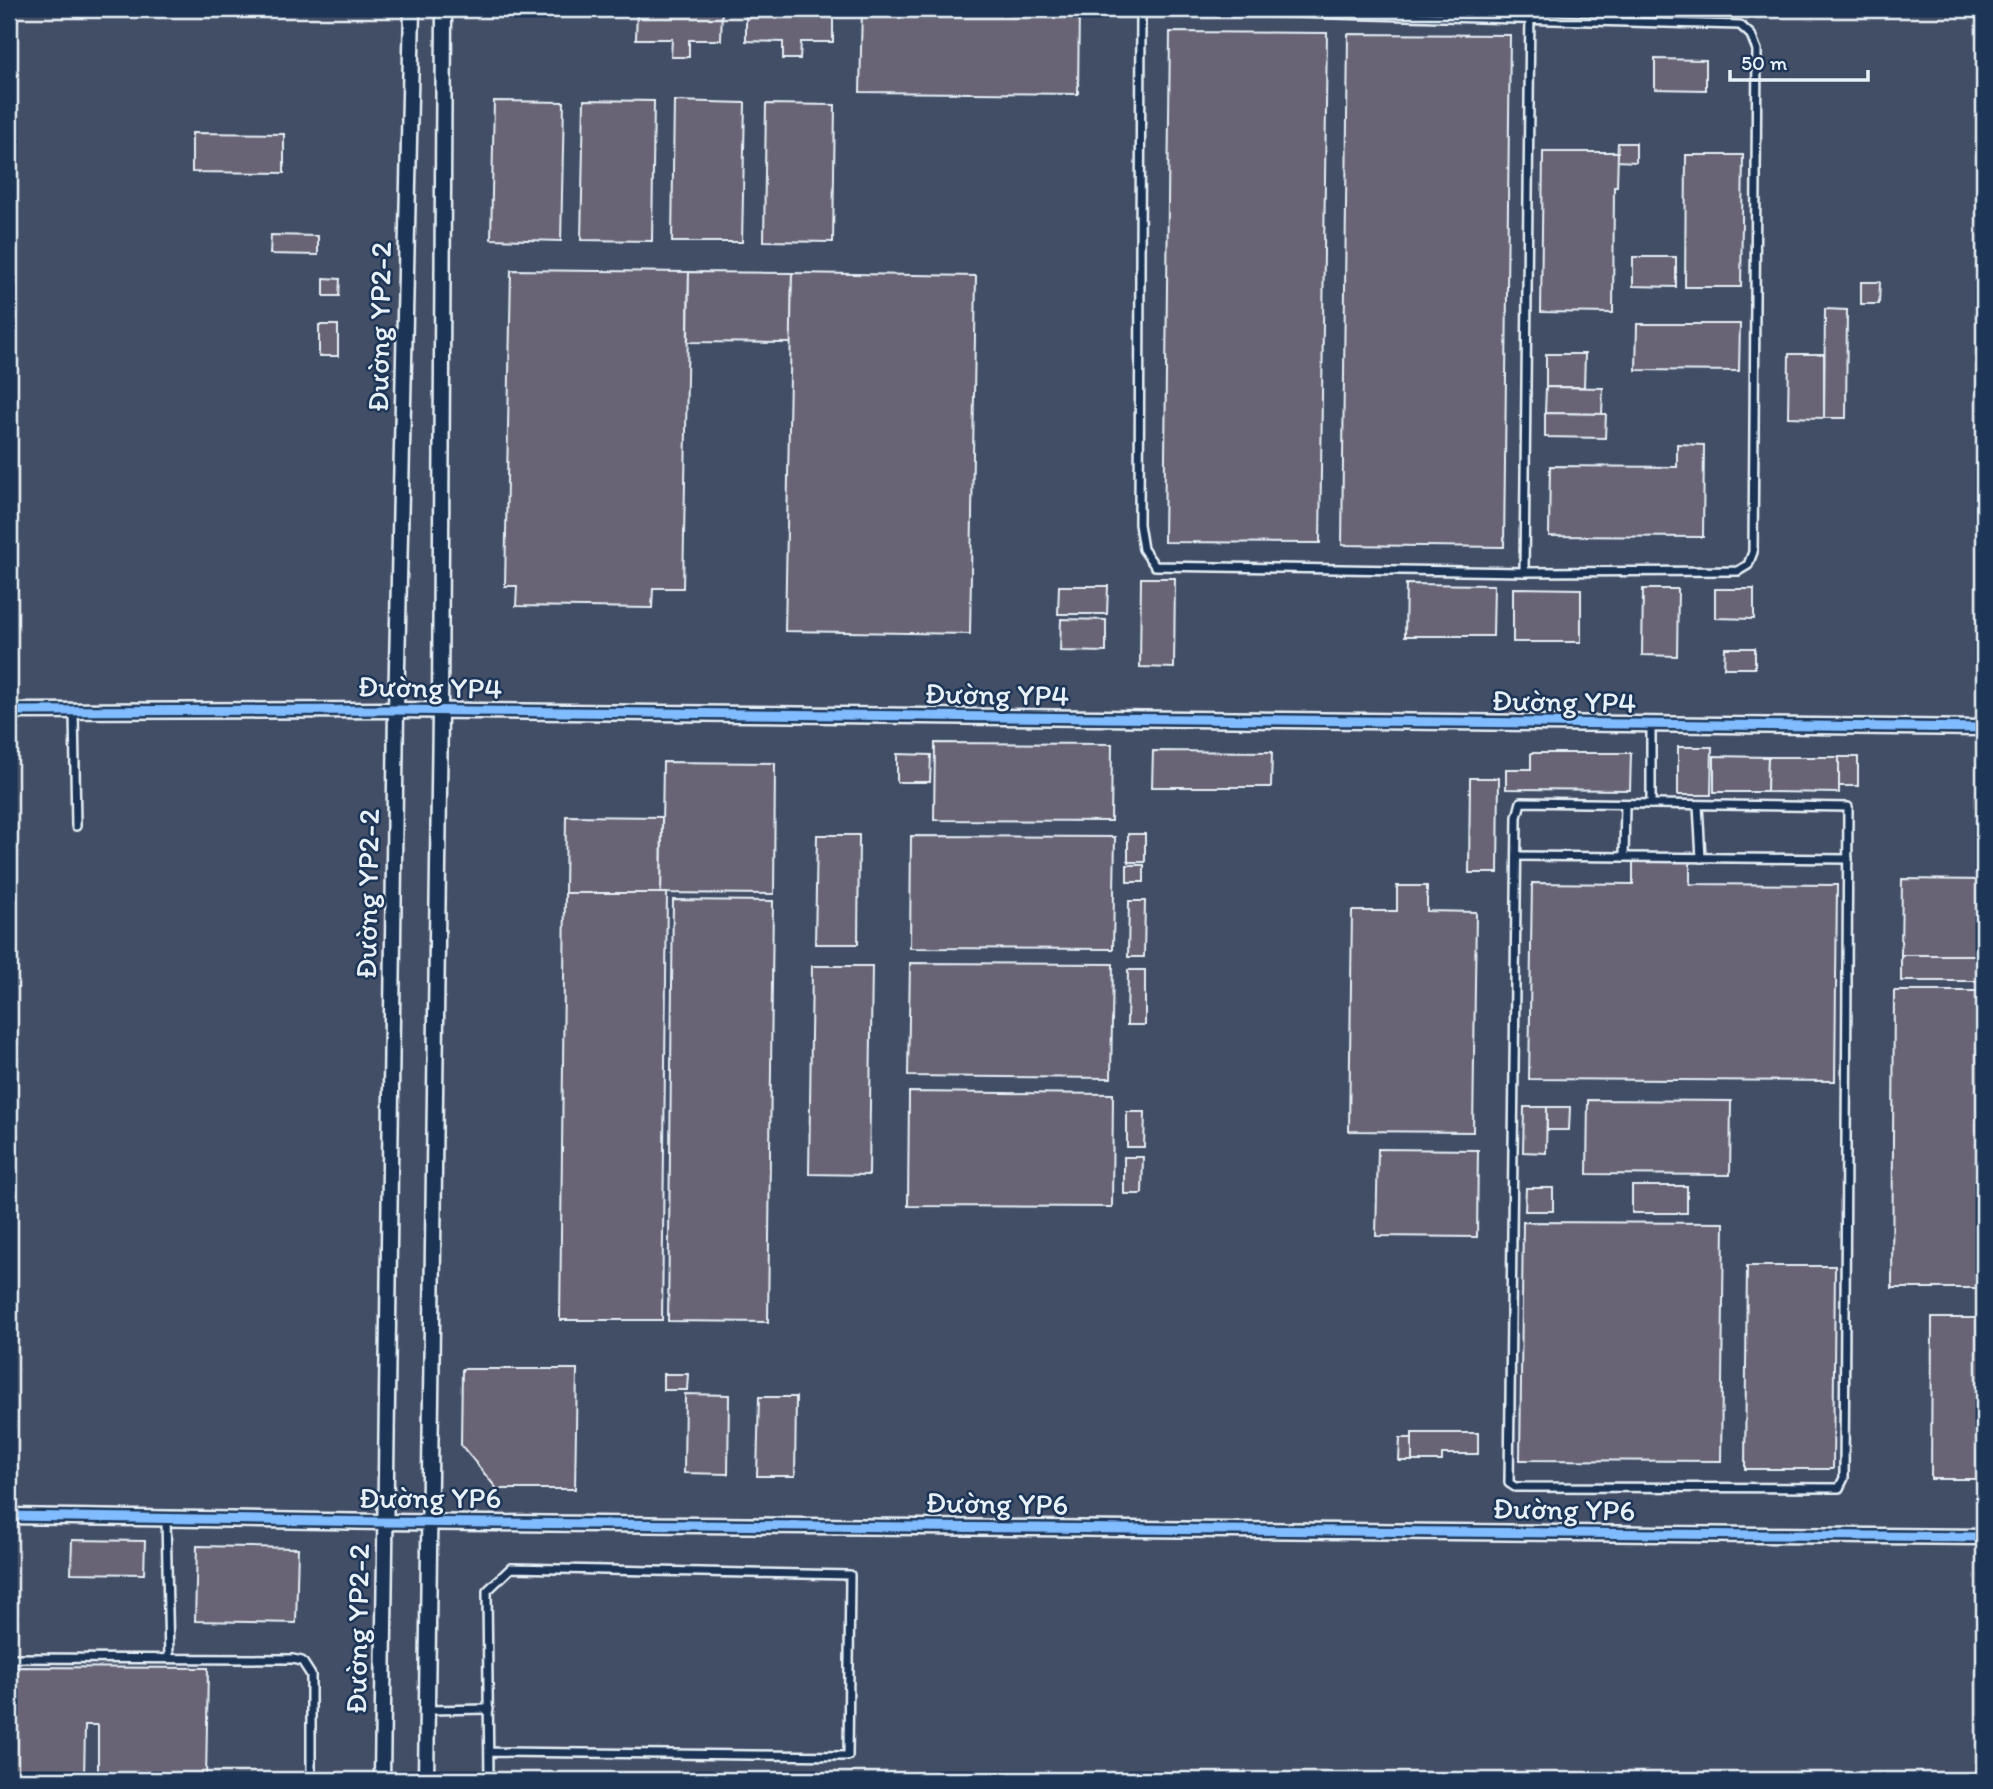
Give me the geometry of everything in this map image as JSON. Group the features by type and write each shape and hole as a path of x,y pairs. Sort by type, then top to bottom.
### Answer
{"street":[{"name":"Đường YP2-2","path":"382,1780 396,710 412,9"},
{"name":"Đường YP2-2","path":"426,1780 440,713 444,9"},
{"name":"Đường YP4","path":"9,710 396,710 440,713 1984,728"},
{"name":"Đường YP6","path":"9,1516 1984,1538"}],"lane":[{"path":"1141,9 1139,524 1143,549 1155,566 1524,572 1738,571 1748,565 1753,552 1758,50 1751,35 1740,25 1149,9"},
{"path":"1524,572 1530,9"},
{"path":"74,710 76,826"},
{"path":"1651,726 1651,804"},
{"path":"1521,802 1651,804 1848,807 1844,1478 1839,1488 1515,1487 1509,1482 1517,817 1521,802"},
{"path":"1624,857 1625,804"},
{"path":"1698,805 1701,858"},
{"path":"1517,856 1848,859"},
{"path":"166,1517 169,1658"},
{"path":"489,1752 848,1756 850,1575 511,1568 488,1591 489,1780"},
{"path":"9,1658 302,1661 311,1675 311,1780"},
{"path":"427,1710 489,1709"}],"shaded area":[{"path":"9,9 1984,9 1984,1780 9,1780"}],"building":[{"path":"637,9 722,9 721,40 689,40 689,57 671,57 672,39 636,39"},
{"path":"746,9 833,9 833,42 801,42 800,59 783,59 783,42 746,41"},
{"path":"862,9 1079,9 1078,94 860,92"},
{"path":"1170,32 1327,33 1320,543 1164,542"},
{"path":"1348,34 1510,35 1504,547 1342,545"},
{"path":"1655,59 1706,60 1706,90 1655,89"},
{"path":"584,100 654,101 652,241 581,240"},
{"path":"494,101 564,102 561,241 491,239"},
{"path":"674,101 745,103 742,242 672,242"},
{"path":"766,104 835,105 833,242 764,241"},
{"path":"192,133 284,134 284,173 192,172"},
{"path":"1618,143 1636,143 1636,162 1617,161"},
{"path":"1543,152 1618,152 1617,186 1614,186 1613,313 1541,312"},
{"path":"1686,155 1743,155 1741,287 1685,287"},
{"path":"271,235 318,236 318,255 270,254"},
{"path":"1633,257 1676,257 1676,287 1633,286"},
{"path":"511,270 689,272 683,588 653,588 652,608 516,606 517,586 505,586"},
{"path":"689,272 792,273 791,343 688,342"},
{"path":"792,273 976,276 970,634 785,631"},
{"path":"324,278 340,279 339,296 324,296"},
{"path":"1861,282 1880,282 1879,304 1861,304"},
{"path":"1825,309 1847,310 1846,418 1824,418"},
{"path":"1637,324 1740,324 1739,371 1636,370"},
{"path":"319,325 338,325 338,356 319,356"},
{"path":"1546,354 1585,354 1584,387 1546,387"},
{"path":"1789,354 1824,354 1824,418 1788,417"},
{"path":"1546,387 1603,388 1602,414 1545,413"},
{"path":"1545,413 1606,414 1605,438 1545,437"},
{"path":"1677,444 1704,445 1703,537 1549,536 1550,466 1677,467"},
{"path":"1141,578 1175,578 1174,668 1140,667"},
{"path":"1406,584 1494,585 1493,636 1405,636"},
{"path":"1059,586 1108,586 1107,614 1058,614"},
{"path":"1513,588 1581,589 1581,642 1513,642"},
{"path":"1643,589 1678,589 1677,656 1642,655"},
{"path":"1715,589 1754,589 1754,619 1715,618"},
{"path":"1061,619 1106,620 1106,652 1060,651"},
{"path":"1725,648 1755,648 1755,668 1724,668"},
{"path":"935,743 1112,744 1111,821 934,820"},
{"path":"1678,747 1712,747 1711,795 1678,795"},
{"path":"1153,751 1272,752 1271,787 1152,787"},
{"path":"1531,753 1631,753 1630,790 1506,789 1506,769 1531,769"},
{"path":"897,754 931,755 930,782 897,782"},
{"path":"1714,756 1768,757 1767,792 1714,792"},
{"path":"1768,757 1839,757 1839,793 1767,792"},
{"path":"1839,757 1858,757 1858,786 1839,786"},
{"path":"663,762 775,763 774,894 661,893"},
{"path":"1470,778 1499,778 1498,873 1469,873"},
{"path":"566,816 662,817 661,893 565,893"},
{"path":"1128,834 1145,834 1145,862 1128,862"},
{"path":"817,835 859,835 858,944 815,944"},
{"path":"911,836 1115,837 1113,949 910,948"},
{"path":"1633,861 1690,861 1690,884 1837,885 1835,1081 1529,1079 1532,883 1633,884"},
{"path":"1127,865 1144,865 1144,882 1127,882"},
{"path":"1902,879 1984,880 1984,955 1901,955"},
{"path":"1397,886 1427,886 1427,911 1476,912 1473,1132 1349,1131 1352,911 1397,911"},
{"path":"565,893 667,893 662,1320 560,1320"},
{"path":"673,900 773,901 768,1322 668,1321"},
{"path":"1129,901 1145,901 1144,957 1128,957"},
{"path":"1901,955 1984,955 1984,981 1901,981"},
{"path":"910,963 1113,964 1111,1078 908,1076"},
{"path":"812,966 872,966 869,1175 809,1174"},
{"path":"1128,970 1145,970 1145,1025 1127,1025"},
{"path":"1894,991 1984,991 1984,1288 1892,1288"},
{"path":"909,1092 1113,1094 1112,1207 908,1206"},
{"path":"1588,1100 1731,1101 1730,1175 1587,1174"},
{"path":"1524,1107 1547,1107 1546,1153 1523,1152"},
{"path":"1547,1107 1570,1107 1569,1130 1547,1130"},
{"path":"1127,1112 1145,1112 1144,1147 1127,1147"},
{"path":"1378,1149 1478,1150 1477,1237 1376,1236"},
{"path":"1124,1157 1143,1157 1142,1194 1124,1194"},
{"path":"1632,1186 1687,1186 1687,1213 1632,1213"},
{"path":"1526,1188 1553,1188 1553,1211 1525,1211"},
{"path":"1523,1222 1724,1223 1721,1461 1520,1460"},
{"path":"1747,1266 1835,1266 1833,1469 1745,1469"},
{"path":"1932,1318 1984,1318 1984,1479 1931,1479"},
{"path":"462,1369 577,1369 575,1489 497,1489 461,1445"},
{"path":"663,1374 688,1374 687,1390 663,1390"},
{"path":"685,1394 729,1395 728,1474 684,1473"},
{"path":"759,1397 796,1397 795,1476 757,1476"},
{"path":"1412,1433 1478,1433 1478,1454 1442,1454 1442,1461 1412,1461"},
{"path":"1400,1438 1412,1438 1412,1461 1399,1461"},
{"path":"72,1540 145,1541 144,1574 71,1573"},
{"path":"197,1546 298,1548 296,1623 195,1621"},
{"path":"9,1667 208,1668 206,1780 98,1780 98,1725 85,1725 84,1780 9,1780"}],"cycle path":[{"path":"9,711 396,710 1984,728"},
{"path":"9,1516 1984,1537"}]}
